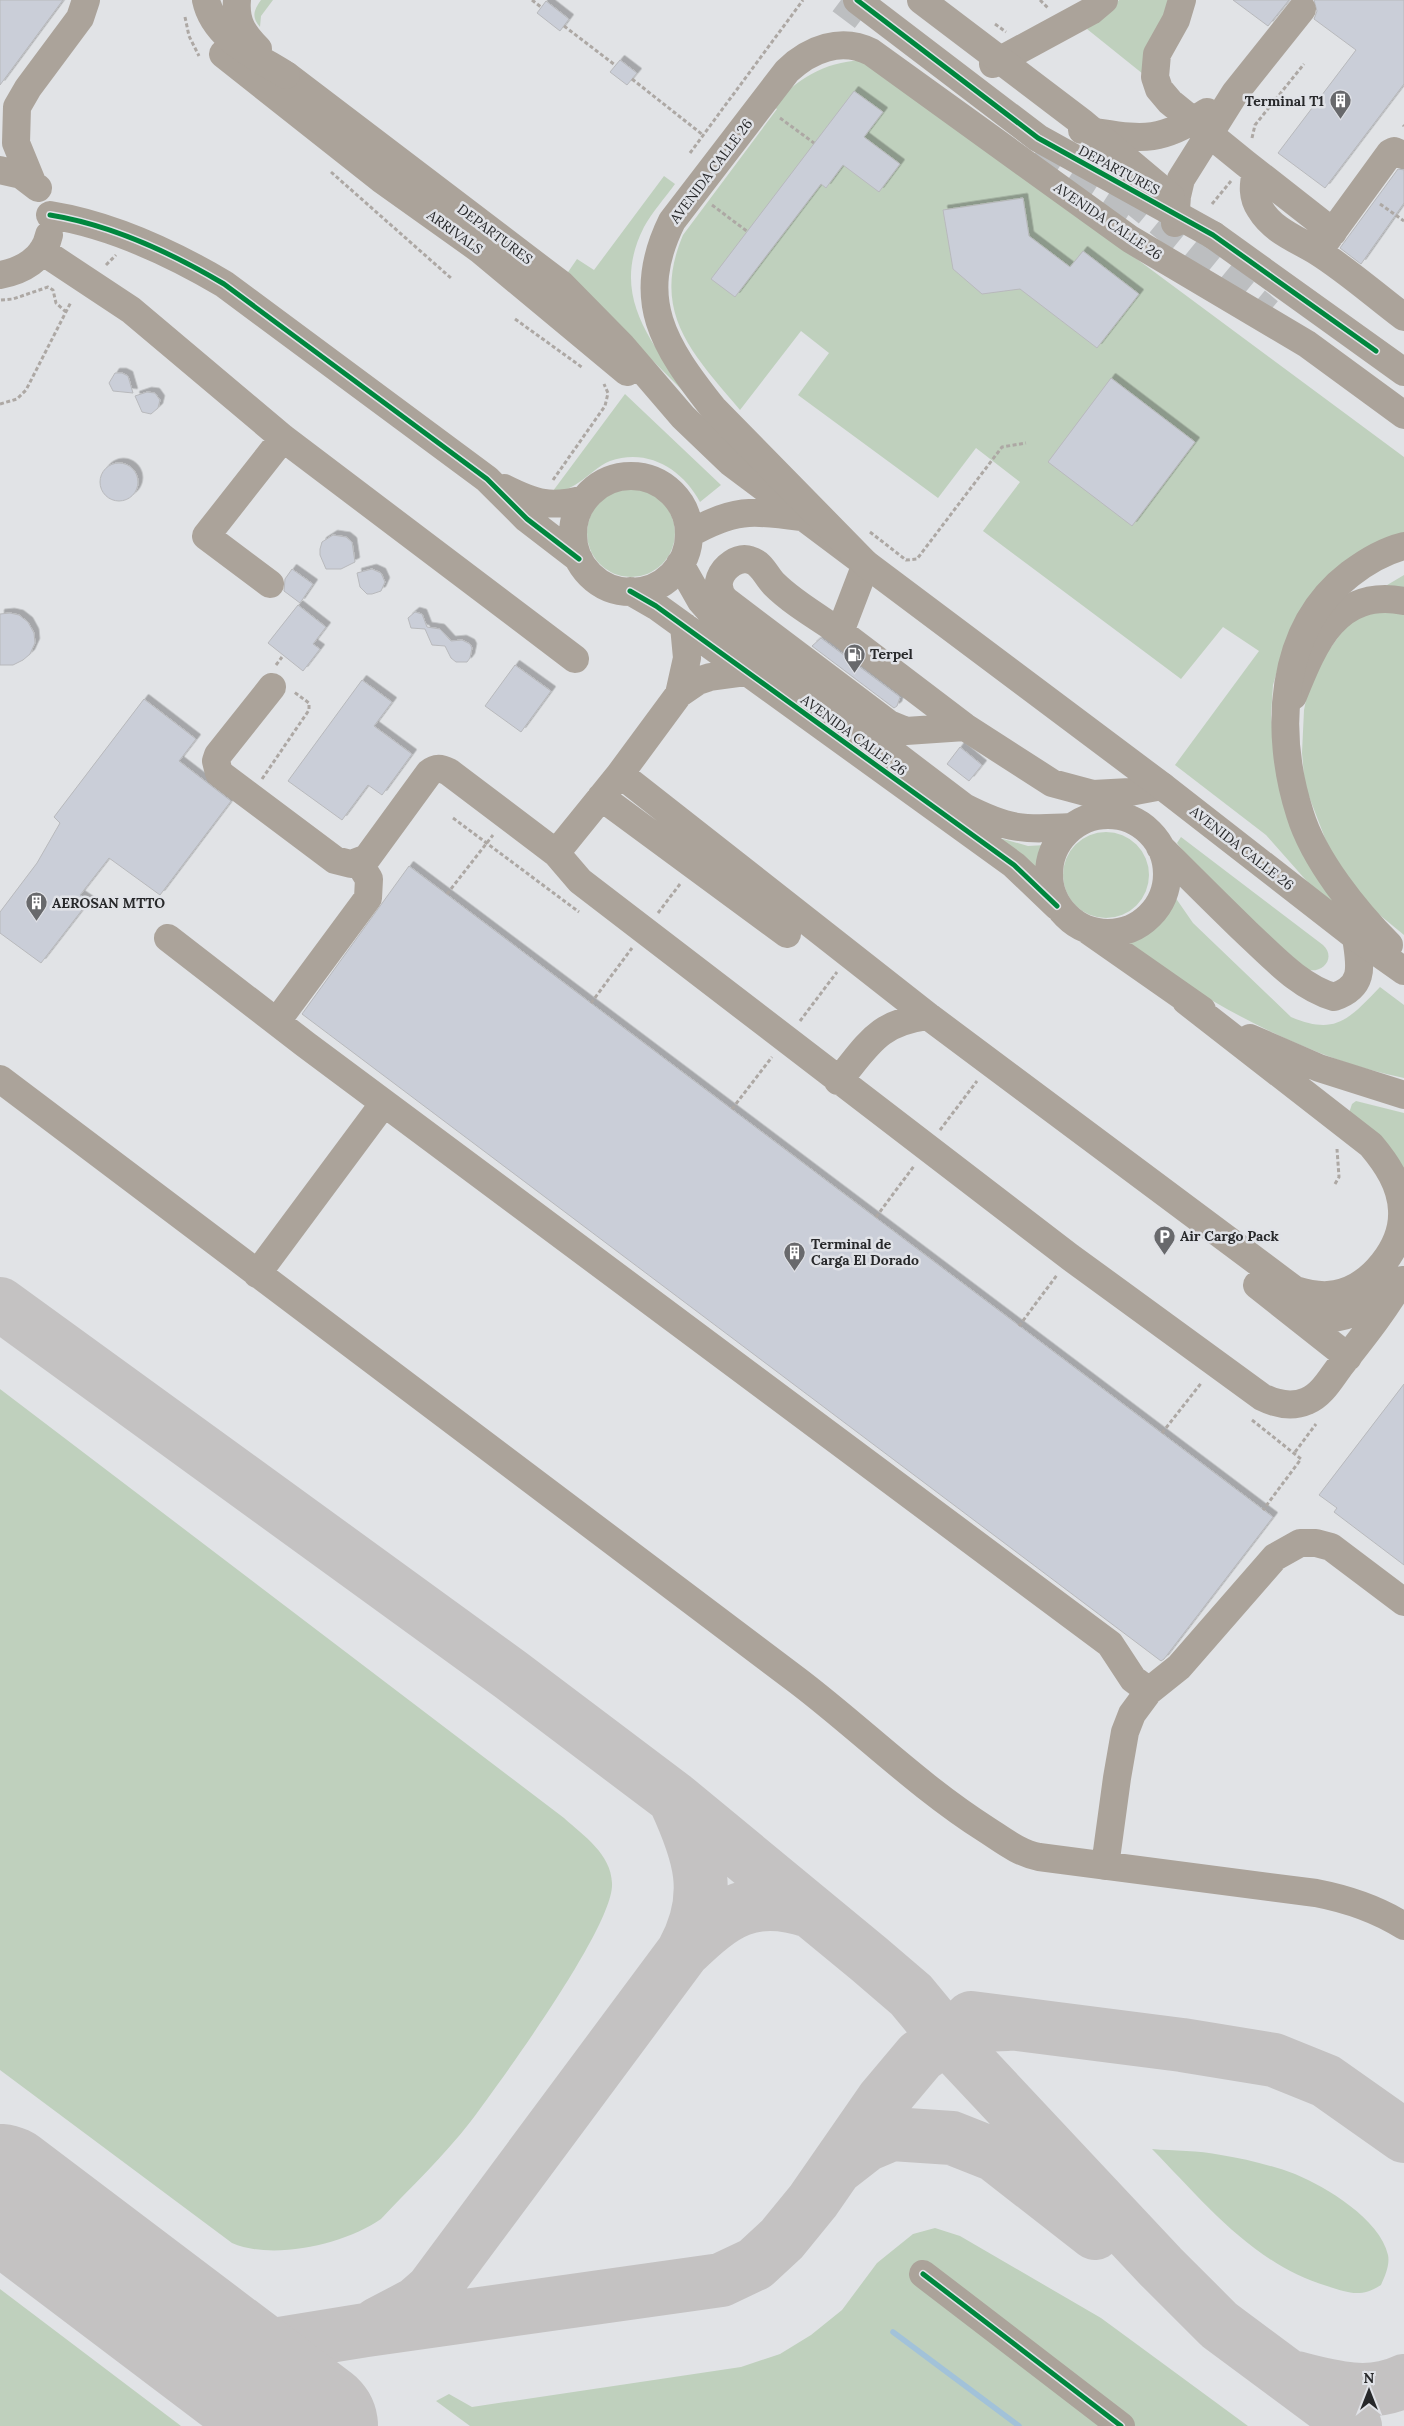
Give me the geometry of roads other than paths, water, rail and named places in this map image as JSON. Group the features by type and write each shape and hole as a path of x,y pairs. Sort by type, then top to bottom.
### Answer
{"street":[{"path":"0,275 24,268 42,251 48,240 50,215 47,202 32,182 16,143 17,107 28,88 80,18 86,0"},
{"name":"DEPARTURES","path":"206,0 211,16 225,34 286,75 562,285 622,346 683,417"},
{"name":"DEPARTURES","path":"237,0 237,17 244,33 286,75"},
{"name":"DEPARTURES","path":"858,0 1038,138 1213,235"},
{"name":"DEPARTURES","path":"921,0 1083,123 1213,235 1404,372"},
{"path":"993,64 1091,11 1104,0"},
{"path":"1182,0 1176,20 1157,54 1155,77 1159,89 1201,128 1246,164 1404,317"},
{"path":"1175,229 1177,196 1181,179 1189,167 1201,128 1235,93 1302,9"},
{"name":"AVENIDA CALLE 26","path":"1404,415 1307,344 1130,239 871,52 852,46 814,50 799,59 787,71 672,222 657,256 654,272 654,291 661,327 672,353 713,408 866,564 1162,786 1356,937 1404,971"},
{"name":"ARRIVALS","path":"222,54 381,179 479,249 683,417"},
{"path":"1080,130 1150,138 1176,130 1201,128"},
{"path":"1325,242 1390,153 1394,151 1404,155"},
{"path":"1189,167 1218,160 1246,164"},
{"path":"0,170 21,175 32,182"},
{"path":"50,215 74,218 125,235 178,258 206,274 487,479 527,519 578,559 587,572 600,582 614,589 630,591 649,589 667,579 680,564 687,550 689,534 687,516 678,500 666,487 650,479 632,476 614,478 598,486 585,499 577,512 573,528 574,544 578,559"},
{"path":"42,251 131,310 283,438 575,659"},
{"path":"683,417 730,462 866,564 840,632"},
{"path":"270,584 206,536 283,438"},
{"path":"487,479 534,502 562,504 585,499"},
{"path":"689,534 714,520 737,513 767,512 803,517"},
{"path":"1404,546 1391,549 1361,566 1334,586 1316,607 1303,631 1294,656 1284,719 1287,753 1300,816 1318,853 1354,907 1404,960"},
{"path":"965,727 906,731 889,724 725,600 718,587 722,573 734,562 740,560 752,560 759,564 774,584 815,616 840,632 965,727 1052,783 1094,794 1130,792 1162,786"},
{"name":"AVENIDA CALLE 26","path":"680,564 701,601 716,618 964,807 1005,826 1024,829 1072,827"},
{"name":"AVENIDA CALLE 26","path":"630,591 656,606 1014,865 1057,906"},
{"path":"1284,719 1304,670 1322,634 1336,616 1354,606 1371,600 1390,598 1404,601"},
{"path":"790,649 815,616"},
{"path":"676,697 687,658 684,626"},
{"path":"556,853 620,774 676,697 698,681 710,677 747,672"},
{"path":"277,681 218,754 216,761 219,772 335,860 351,864 359,863 373,852 428,772 442,768 449,772 556,853 580,881 838,1081 1070,1257 1262,1397 1274,1403 1286,1405 1308,1401 1318,1394 1384,1312 1403,1278"},
{"path":"620,774 928,1016 1231,1244 1294,1290 1326,1295 1348,1291 1370,1277 1390,1254 1400,1235 1402,1210 1399,1192 1392,1173 1371,1145 1186,1001 1089,930 1071,921 1057,906 1050,890 1048,872 1052,855 1060,839 1072,827 1090,818 1111,815 1130,820 1148,831 1160,847 1269,953 1311,988 1322,994 1334,997 1352,989 1357,980 1359,970 1356,937"},
{"path":"601,797 787,934"},
{"path":"1089,930 1109,934 1129,930 1153,912 1159,904 1166,886 1166,866 1160,847"},
{"path":"277,1021 368,898 369,879 359,863"},
{"path":"168,938 384,1103 1110,1644 1133,1679 1149,1691"},
{"path":"881,1030 884,1011 884,980"},
{"path":"1186,1001 1260,1044 1319,1068 1404,1095"},
{"path":"838,1081 881,1030 904,1020 928,1016"},
{"path":"0,1079 257,1274 540,1484 812,1691 959,1813 1019,1851 1028,1855 1105,1866 1285,1887 1342,1898 1364,1906 1404,1926"},
{"path":"257,1274 384,1103"},
{"path":"1231,1244 1231,1258 1234,1265 1348,1356"},
{"path":"1303,1319 1328,1319 1354,1313 1380,1299 1403,1278"},
{"path":"1105,1866 1125,1732 1132,1714 1149,1691 1179,1667 1275,1557 1300,1543 1316,1543 1331,1548 1404,1602"},
{"path":"924,2274 1121,2426"}],"waterway":[{"path":"893,2332 1019,2426"}],"tunnel":[{"path":"841,0 874,25"},
{"path":"1037,150 1138,215"},
{"path":"1126,195 1269,312"}],"place":[{"name":"Terminal T1","path":"1340,120"},
{"name":"Terpel","path":"854,673"},
{"name":"AEROSAN MTTO","path":"36,922"},
{"name":"Air Cargo Pack","path":"1164,1255"},
{"name":"Terminal de Carga El Dorado","path":"795,1271"}]}
